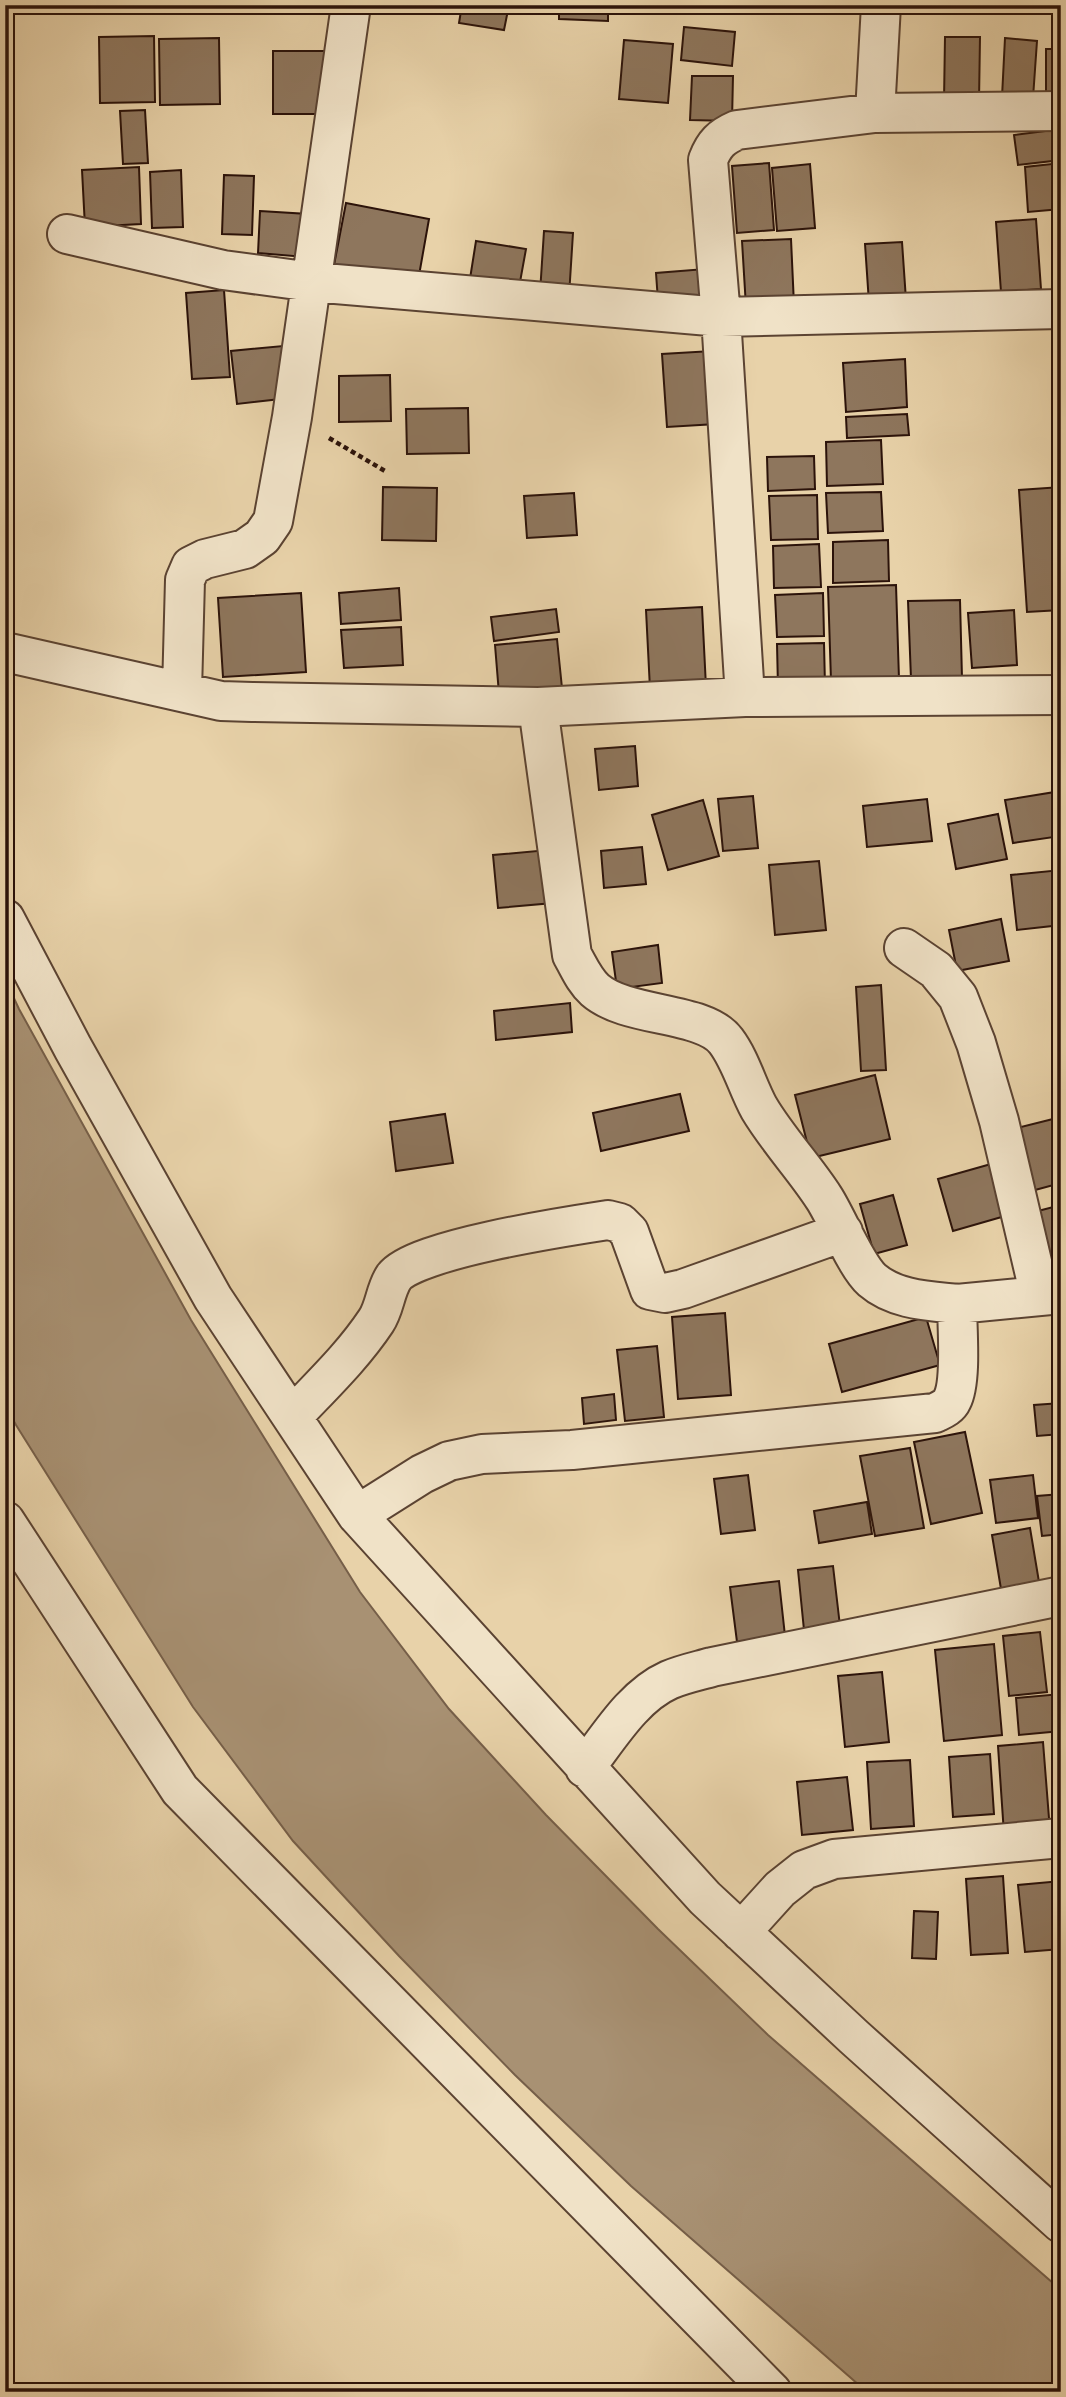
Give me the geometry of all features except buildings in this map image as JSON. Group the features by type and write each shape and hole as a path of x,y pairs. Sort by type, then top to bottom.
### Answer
{"street":[{"path":"182,691 185,580 191,566 205,559 245,549 262,537 273,521 292,416 351,5"},
{"path":"875,113 881,5"},
{"path":"745,697 721,317 708,160 714,145 724,135 737,130 875,113 1061,111"},
{"path":"67,234 223,270 312,282 721,317 1061,309"},
{"path":"5,652 221,701 538,706 745,697 1061,695"},
{"path":"538,706 572,955 579,969 598,992 631,1007 714,1029 725,1039 758,1106 824,1198 870,1279 887,1290 918,1300 957,1304 1050,1295 976,1043 958,997 936,970 904,948"},
{"path":"5,919 73,1048 213,1298 357,1515 705,1898 1061,2223"},
{"path":"292,1417 361,1342 378,1318 395,1277 412,1264 442,1252 608,1220 620,1223 629,1232 650,1290 665,1293 843,1232"},
{"path":"357,1515 422,1474 449,1461 482,1454 572,1450 935,1413 952,1401 957,1384 957,1304"},
{"path":"5,1521 180,1790 772,2392"},
{"path":"585,1768 631,1709 669,1680 712,1667 1061,1596"},
{"path":"741,1932 780,1889 804,1870 834,1859 1061,1839"}],"path":[{"path":"292,416 385,471"}],"shaded area":[{"path":"5,979 191,1320 360,1592 449,1709 546,1815 658,1929 768,2035 1061,2290 1061,2392 867,2392 631,2186 515,2075 399,1956 293,1841 193,1707 5,1405"}]}
